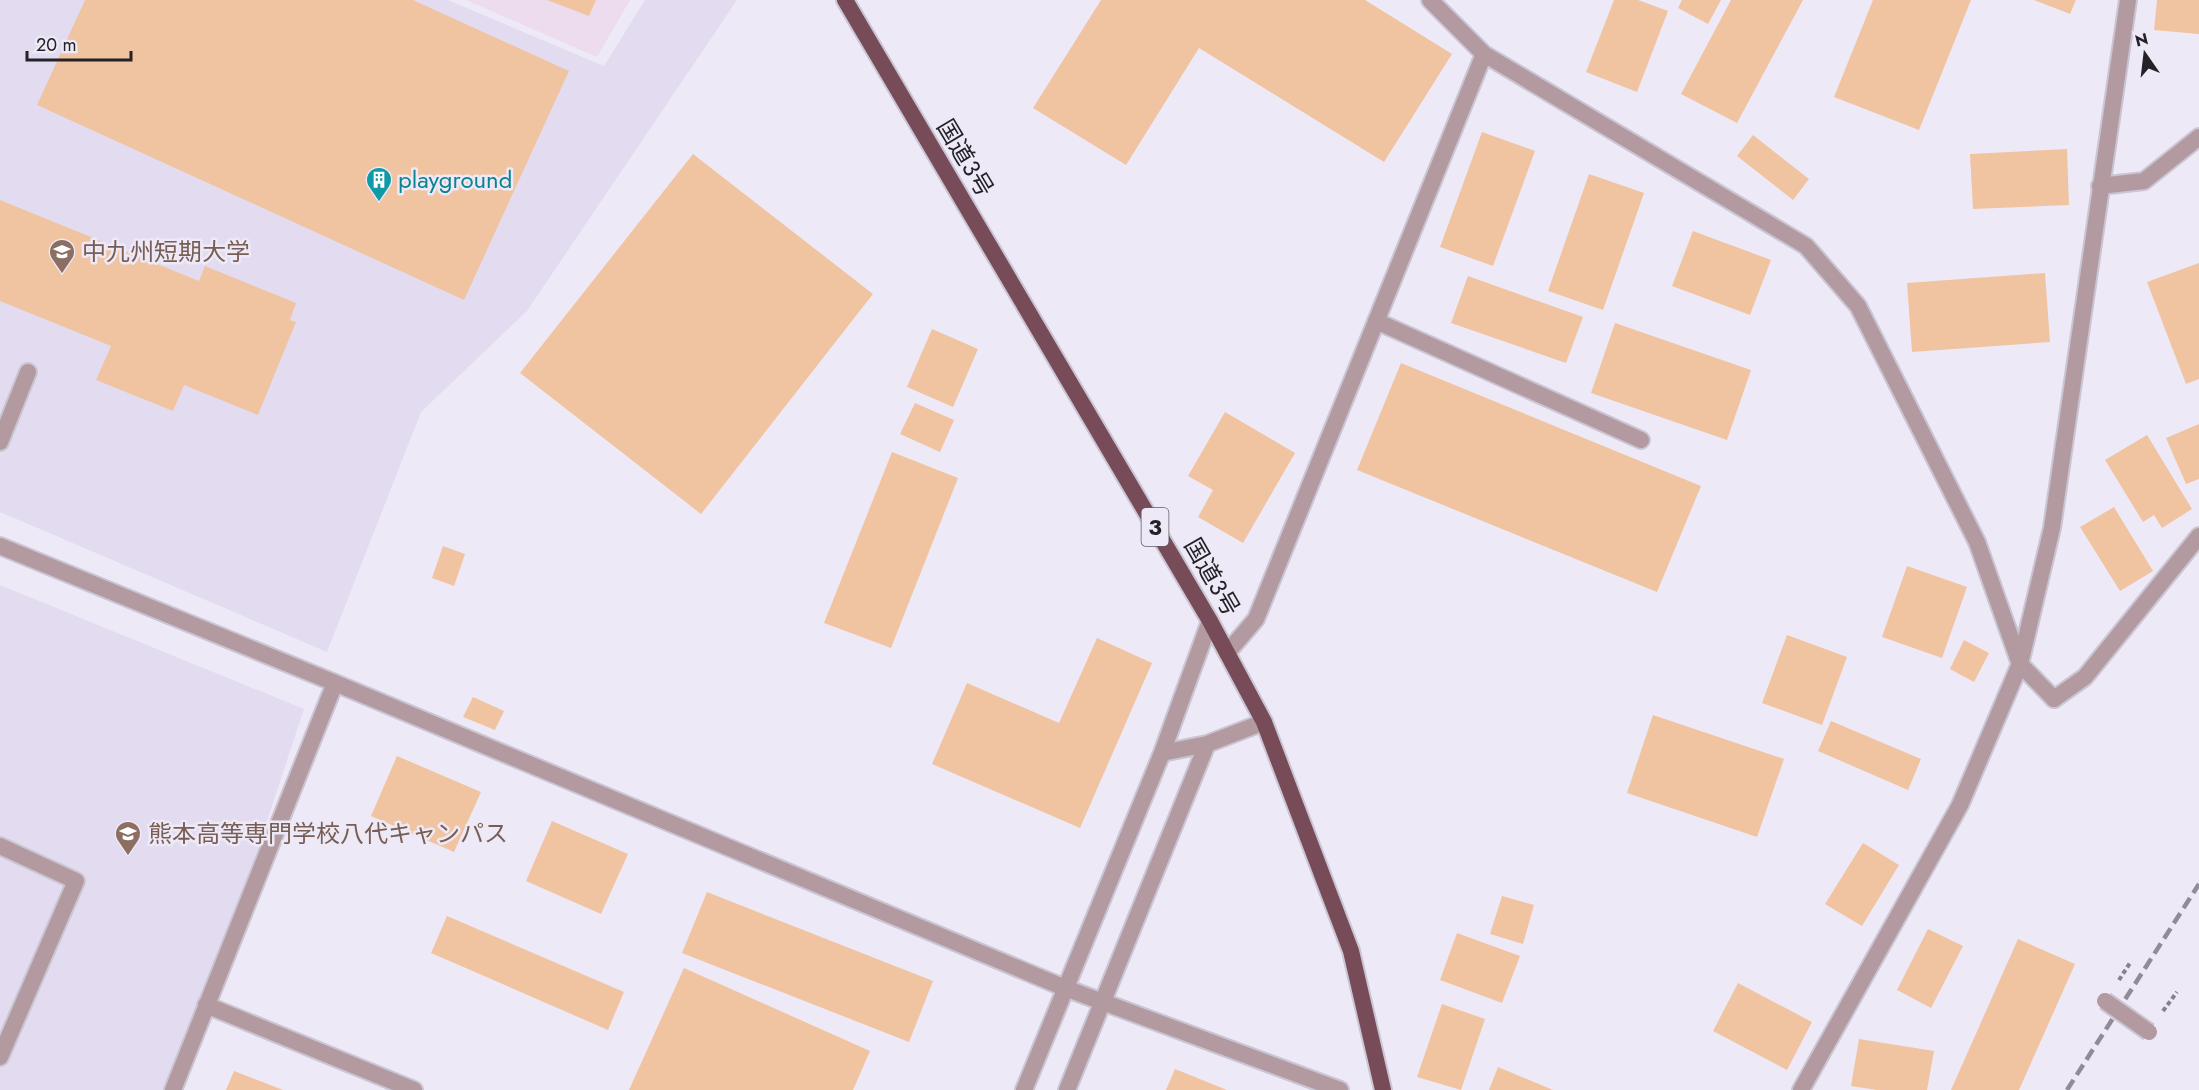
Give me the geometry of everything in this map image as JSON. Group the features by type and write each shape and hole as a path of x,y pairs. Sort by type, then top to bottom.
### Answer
{"highway":[{"name":"国道3号","path":"844,0 1210,621 1263,722 1351,951 1383,1090"}],"street":[{"path":"1430,0 1484,54 1806,246 1858,306 1977,542 2020,664 2054,699 2085,677 2199,536"},
{"path":"1801,1090 1960,806 2020,664 2052,528 2128,0"},
{"path":"1227,653 1256,619 1484,54"},
{"path":"2100,186 2144,182 2199,137"},
{"path":"1376,321 1641,440"},
{"path":"0,442 27,372"},
{"path":"0,546 335,682 1065,988 1340,1090"},
{"path":"1024,1090 1162,753 1210,621"},
{"path":"173,1090 335,682"},
{"path":"1162,753 1207,744 1263,722"},
{"path":"1067,1090 1207,744"},
{"path":"0,846 76,881 5,1030 0,1058"},
{"path":"2105,1001 2149,1032"},
{"path":"206,1005 414,1090"}],"shaded area":[{"path":"0,0 448,0 604,66 645,0 737,0 527,311 421,412 327,652 0,512"},
{"path":"466,0 630,0 597,57"},
{"name":"熊本高等専門学校八代キャンパス","path":"0,585 304,709 206,1005 170,1090 0,1090"}],"building":[{"name":"playground","path":"85,0 413,0 569,71 464,300 37,105"},
{"path":"547,0 596,0 589,16"},
{"path":"1101,0 1365,0 1452,54 1384,162 1199,48 1126,165 1033,108"},
{"path":"1614,0 1638,0 1668,11 1637,92 1586,72"},
{"path":"1682,0 1721,0 1708,24 1678,8"},
{"path":"1731,0 1803,0 1737,123 1681,94"},
{"path":"1873,0 1971,0 1919,130 1834,97"},
{"path":"2034,0 2076,0 2070,14"},
{"path":"2157,0 2199,0 2199,34 2154,30"},
{"path":"1482,132 1535,151 1493,266 1440,247"},
{"path":"1753,135 1809,179 1793,200 1737,156"},
{"path":"2067,149 2069,205 1973,209 1970,154"},
{"path":"693,154 873,294 701,514 520,373"},
{"path":"1589,174 1644,193 1603,310 1548,291"},
{"path":"0,200 199,281 205,266 296,303 290,320 296,322 258,415 184,385 173,411 96,380 111,346 0,301"},
{"path":"1693,231 1771,260 1750,315 1672,286"},
{"path":"2199,263 2199,379 2186,384 2147,282"},
{"path":"2045,273 2050,342 1912,352 1907,283"},
{"path":"1468,276 1583,317 1566,363 1451,323"},
{"path":"1615,323 1751,370 1727,440 1591,393"},
{"path":"932,329 978,349 953,407 907,387"},
{"path":"1401,363 1701,486 1657,592 1357,470"},
{"path":"915,403 954,420 940,452 900,434"},
{"path":"1225,412 1295,453 1243,543 1198,517 1213,490 1188,476"},
{"path":"2199,424 2199,479 2186,484 2166,438"},
{"path":"2147,435 2192,509 2162,528 2154,515 2143,522 2105,460"},
{"path":"892,452 958,478 891,648 824,623"},
{"path":"2114,507 2153,571 2120,591 2080,527"},
{"path":"443,546 465,554 454,586 432,578"},
{"path":"1907,566 1967,587 1942,658 1882,637"},
{"path":"1787,635 1847,657 1822,725 1762,703"},
{"path":"1097,638 1152,663 1080,828 932,764 967,683 1059,723"},
{"path":"1964,640 1989,653 1974,682 1950,669"},
{"path":"473,697 504,711 495,730 463,717"},
{"path":"1653,715 1784,759 1757,837 1627,793"},
{"path":"1831,721 1921,759 1908,790 1818,751"},
{"path":"397,756 481,792 454,852 371,816"},
{"path":"552,821 628,854 601,914 526,881"},
{"path":"1863,843 1899,865 1862,926 1825,904"},
{"path":"707,892 933,981 909,1042 682,953"},
{"path":"1502,896 1534,905 1523,944 1490,934"},
{"path":"447,916 624,992 608,1030 431,953"},
{"path":"1928,929 1963,946 1931,1008 1897,990"},
{"path":"1457,933 1520,956 1502,1003 1440,980"},
{"path":"2018,939 2075,964 2019,1090 1951,1090"},
{"path":"684,968 870,1051 853,1090 629,1090"},
{"path":"1738,983 1812,1022 1787,1070 1713,1031"},
{"path":"1442,1004 1485,1019 1461,1090 1417,1077"},
{"path":"1859,1039 1934,1051 1927,1090 1877,1090 1851,1086"},
{"path":"1498,1067 1553,1090 1489,1090"},
{"path":"1175,1069 1227,1090 1166,1090"},
{"path":"234,1071 283,1090 226,1090"}],"railway":[{"path":"2067,1090 2199,884"}],"place":[{"name":"playground","path":"379,203"},
{"name":"中九州短期大学","path":"62,275"},
{"name":"熊本高等専門学校八代キャンパス","path":"128,857"}]}
